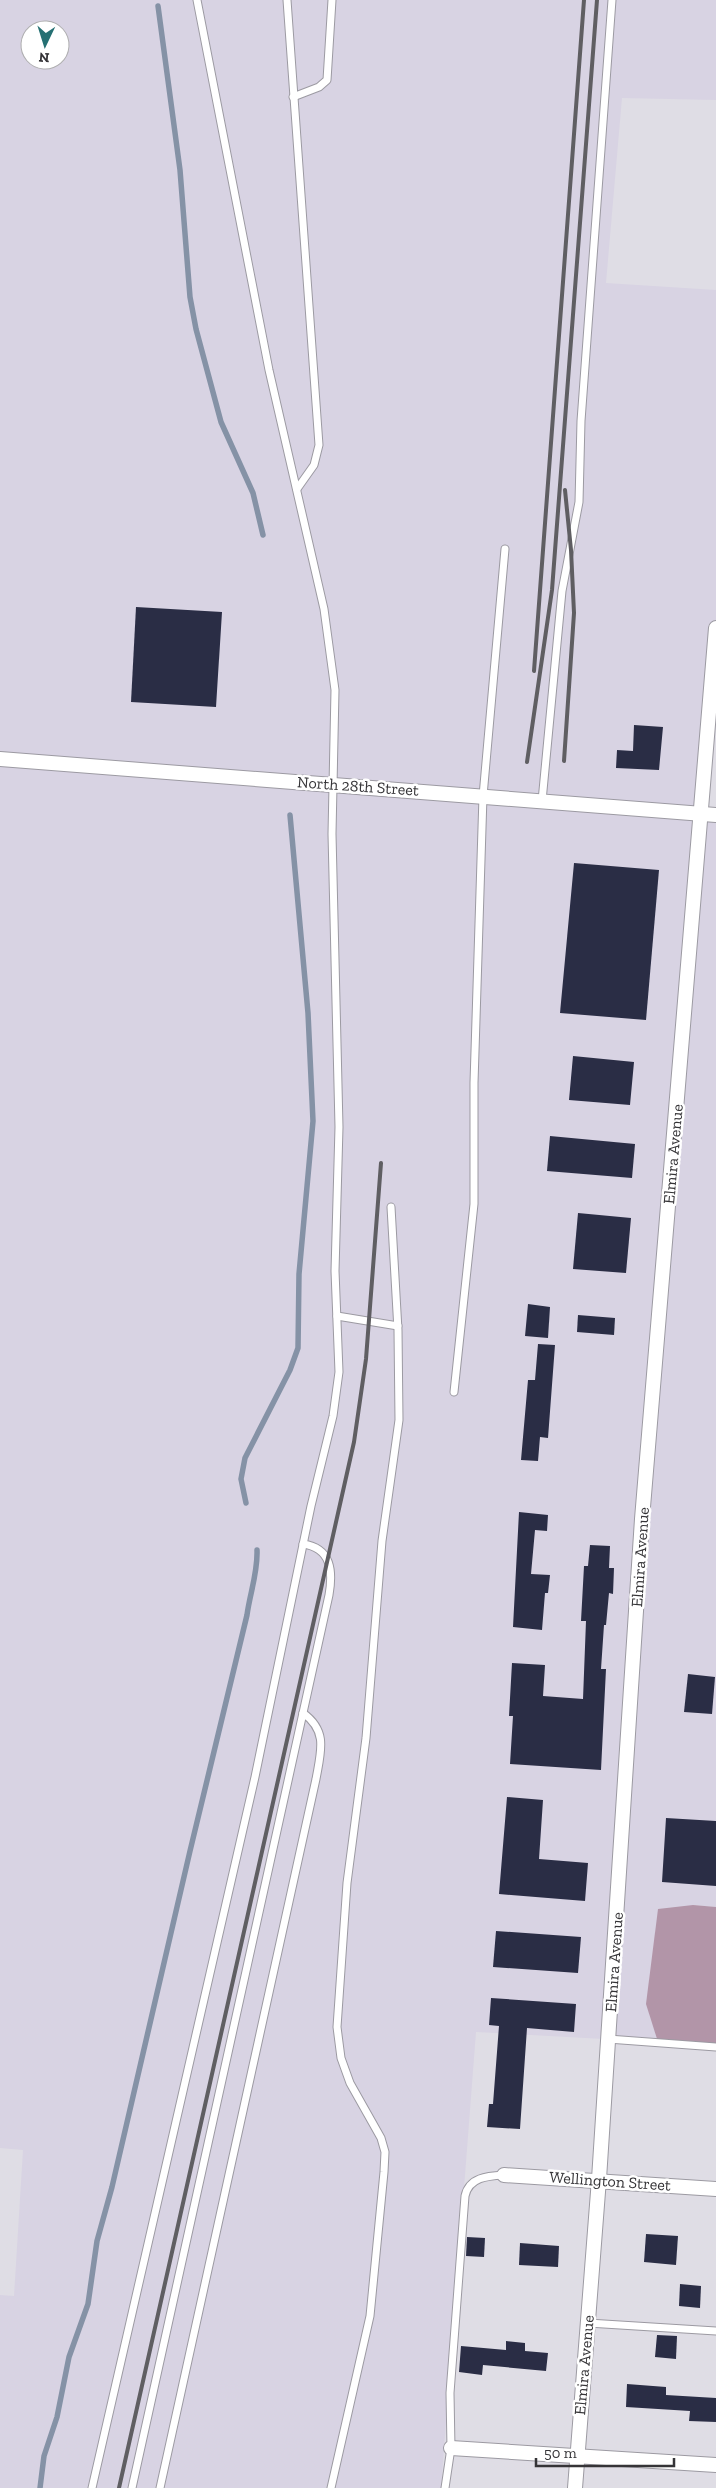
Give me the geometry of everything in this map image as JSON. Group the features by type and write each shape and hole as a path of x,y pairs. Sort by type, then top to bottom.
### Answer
{"street":[{"name":"Elmira Avenue","path":"575,2488 599,2179 642,1529 716,628"},
{"name":"North 28th Street","path":"0,758 716,815"},
{"name":"Wellington Street","path":"504,2174 599,2179 716,2189"},
{"path":"451,2448 716,2465"}],"lane":[{"path":"92,2488 252,1787 303,1544 338,1392 335,1271 339,1127 332,843 334,690 324,609 267,361 197,0"},
{"path":"287,0 319,444 314,465 297,490"},
{"path":"293,97 319,87 327,80 332,0"},
{"path":"542,801 562,591 578,502 581,421 612,0"},
{"path":"454,1392 474,1204 474,1083 483,796 505,549"},
{"path":"331,2488 370,2316 385,2152 382,2138 350,2083 341,2058 338,2027 347,1883 366,1738 382,1541 399,1420 398,1326 391,1207"},
{"path":"337,1316 398,1326"},
{"path":"132,2488 303,1713 331,1574 330,1564 322,1552 303,1544"},
{"path":"160,2488 316,1779 321,1736 314,1723 303,1713"},
{"path":"608,2039 716,2047"},
{"path":"445,2488 451,2448 450,2393 465,2196 467,2188 473,2182 486,2177 504,2174"},
{"path":"588,2323 716,2331"}],"shaded area":[{"path":"0,0 716,0 716,100 622,98 606,283 716,290 716,628 701,814 716,815 716,1907 693,1905 658,2042 476,2032 441,2488 0,2488 0,2295 14,2296 23,2150 0,2148"},
{"path":"693,1905 716,1907 716,2046 658,2042 646,2004 658,1909"}],"building":[{"path":"136,607 222,612 216,707 131,702"},
{"path":"634,725 663,727 659,770 616,768 617,750 633,751"},
{"path":"574,863 659,870 646,1020 560,1013"},
{"path":"573,1056 634,1062 630,1105 569,1100"},
{"path":"550,1136 635,1144 632,1178 547,1171"},
{"path":"578,1213 631,1218 626,1273 573,1269"},
{"path":"528,1304 550,1307 548,1338 525,1336"},
{"path":"578,1315 615,1318 614,1335 577,1332"},
{"path":"538,1344 555,1345 548,1438 540,1437 538,1461 521,1460 528,1380 535,1380"},
{"path":"519,1512 548,1515 547,1531 535,1530 531,1574 550,1575 548,1593 545,1593 542,1630 513,1627"},
{"path":"590,1545 610,1546 609,1568 614,1568 613,1594 609,1593 606,1625 604,1625 601,1669 606,1669 601,1770 510,1764 513,1716 509,1716 512,1663 545,1665 543,1696 583,1699 586,1621 581,1621 584,1566 588,1566"},
{"path":"688,1674 715,1677 712,1714 684,1712"},
{"path":"507,1797 543,1800 539,1859 588,1863 585,1901 499,1894"},
{"path":"666,1818 716,1821 716,1886 662,1882"},
{"path":"496,1931 581,1937 578,1973 493,1967"},
{"path":"491,1998 576,2004 574,2032 527,2028 520,2129 487,2127 489,2104 493,2104 499,2026 489,2025"},
{"path":"646,2234 678,2236 676,2265 644,2262"},
{"path":"467,2237 485,2238 484,2257 466,2256"},
{"path":"520,2243 559,2246 558,2267 519,2265"},
{"path":"680,2284 701,2286 700,2308 679,2306"},
{"path":"657,2335 677,2336 676,2359 655,2357"},
{"path":"506,2341 525,2343 525,2351 548,2353 546,2371 483,2365 482,2375 459,2372 461,2346 506,2350"},
{"path":"627,2384 666,2387 666,2395 716,2398 716,2422 689,2421 690,2411 626,2407"}],"waterway":[{"path":"158,6 180,170 190,297 196,329 221,422 253,493 263,535"},
{"path":"246,1503 241,1479 245,1458 290,1370 298,1348 299,1274 313,1121 308,1013 290,815"},
{"path":"40,2488 44,2456 57,2417 69,2357 88,2304 97,2241 112,2187 247,1615 255,1574 257,1550"}],"railway":[{"path":"534,671 584,0"},
{"path":"527,762 552,590 597,0"},
{"path":"564,761 574,613 571,550 565,490"},
{"path":"119,2488 354,1442 366,1359 381,1163"}]}
